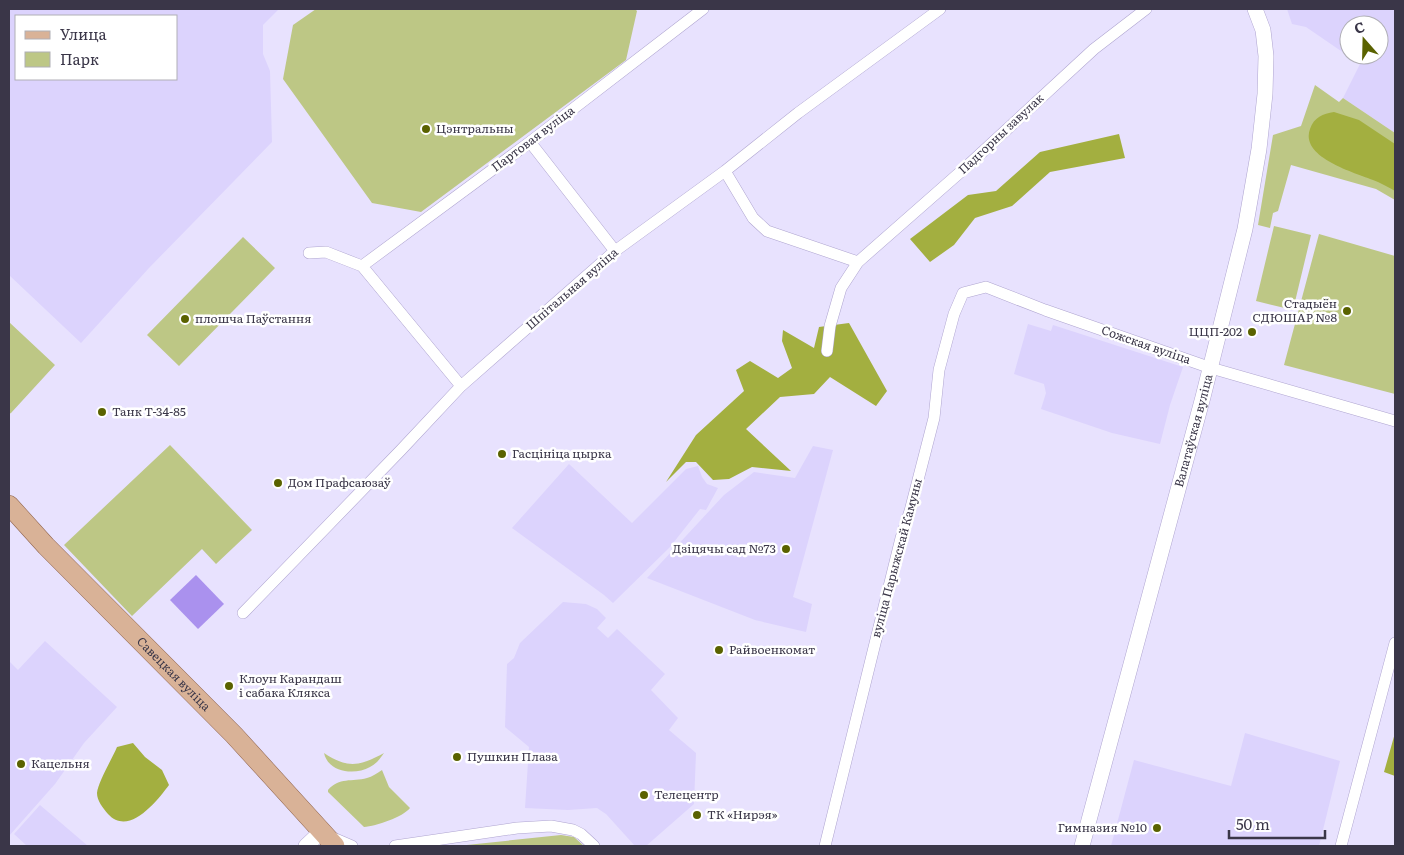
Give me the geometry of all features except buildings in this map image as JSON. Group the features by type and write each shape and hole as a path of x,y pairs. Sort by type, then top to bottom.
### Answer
{"main road":[{"name":"Савецкая вуліца","path":"10,510 234,735 335,846"}],"street":[{"name":"Партовая вуліца","path":"362,266 530,142 703,9"},
{"name":"Шпітальная вуліца","path":"242,613 402,450 461,386 615,251 725,171 806,108 940,9"},
{"name":"Падгорны завулак","path":"827,351 830,326 841,288 858,262 965,168 1094,49 1146,9"},
{"name":"Валатаўская вуліца","path":"1082,846 1211,368 1246,229 1259,148 1265,94 1266,56 1263,30 1255,9"},
{"path":"530,142 615,251"},
{"path":"725,171 753,218 767,231 858,262"},
{"path":"309,253 326,252 362,266 461,386"},
{"name":"Сожская вуліца","path":"986,287 1044,310 1211,368 1395,421"},
{"name":"вуліца Парыжскай Камуны","path":"825,846 900,538 910,511 934,418 939,370 954,314 963,293 986,287"},
{"path":"1341,846 1395,644"},
{"path":"394,846 500,830 551,826 573,830 581,834 594,846"},
{"path":"306,846 322,832 348,846 352,846"}],"shaded area":[{"path":"9,9 279,9 263,25 263,54 270,71 272,142 149,268 81,343 9,275"},
{"path":"1287,9 1395,9 1395,133 1343,98 1360,65 1389,65 1389,15 1339,15 1339,50 1306,27 1292,24"},
{"path":"1028,324 1051,331 1053,325 1183,367 1170,405 1160,444 1112,433 1041,409 1046,393 1044,384 1014,374"},
{"path":"813,446 833,450 793,597 812,604 806,632 755,620 647,578 724,495 754,472 795,478"},
{"path":"569,464 632,523 686,469 698,466 707,484 718,488 706,510 700,509 670,547 613,603 512,528"},
{"path":"196,575 224,604 198,629 170,600"},
{"path":"563,602 586,604 597,609 606,618 597,628 608,638 617,629 665,674 651,690 678,718 669,730 696,753 694,804 646,846 635,846 606,814 597,808 568,810 525,808 529,747 505,727 507,664 514,658 520,643"},
{"path":"45,641 117,707 84,743 55,784 9,836 9,661 18,670"},
{"path":"1245,733 1340,761 1319,846 1111,846 1134,760 1231,786"},
{"path":"40,805 88,846 27,846 14,834"}],"green space":[{"name":"Цэнтральны","path":"316,9 635,9 637,11 626,60 421,212 372,203 283,79 293,25"},
{"path":"1315,85 1339,102 1343,98 1395,133 1395,200 1376,189 1291,165 1278,211 1273,213 1270,228 1258,225 1273,135 1301,126"},
{"path":"1334,112 1359,120 1395,144 1395,191 1333,164 1313,149 1309,140 1312,125 1319,117"},
{"path":"1119,134 1125,158 1050,172 1012,206 975,218 954,245 930,262 910,239 968,195 996,191 1040,152"},
{"path":"1274,226 1311,235 1293,310 1256,301"},
{"name":"Стадыён СДЮШАР №8","path":"1319,234 1395,256 1395,394 1284,365"},
{"path":"243,237 275,268 179,366 147,335"},
{"path":"9,322 55,365 9,414"},
{"path":"849,323 887,391 876,406 830,377 814,394 780,397 746,429 791,471 752,467 729,479 713,480 696,462 686,462 666,482 696,435 744,391 736,370 750,361 778,378 792,368 782,341 783,330 814,348 819,327"},
{"path":"170,445 252,530 216,564 202,549 132,616 64,545"},
{"path":"1395,733 1395,776 1384,772"},
{"path":"133,743 145,757 162,770 169,785 142,814 125,821 116,820 108,814 99,802 97,796 98,788 117,747"},
{"path":"324,753 340,762 354,764 368,761 384,753 370,767 364,770 349,772 336,768 326,759"},
{"path":"382,770 389,787 410,808 402,815 389,821 364,827 328,790 337,783 373,776"},
{"path":"561,835 574,837 584,846 457,846"}],"place":[{"name":"Цэнтральны","path":"426,129"},
{"name":"Стадыён СДЮШАР №8","path":"1347,311"},
{"name":"плошча Паўстання","path":"185,319"},
{"name":"ЦЦП-202","path":"1252,332"},
{"name":"Танк Т-34-85","path":"102,412"},
{"name":"Гасцініца цырка","path":"502,454"},
{"name":"Дом Прафсаюзаў","path":"278,483"},
{"name":"Дзіцячы сад №73","path":"786,549"},
{"name":"Райвоенкомат","path":"719,650"},
{"name":"Клоун Карандаш і сабака Клякса","path":"229,686"},
{"name":"Пушкин Плаза","path":"457,757"},
{"name":"Кацельня","path":"21,764"},
{"name":"Телецентр","path":"644,795"},
{"name":"ТК «Нирэя»","path":"697,815"},
{"name":"Гимназия №10","path":"1157,828"}]}
